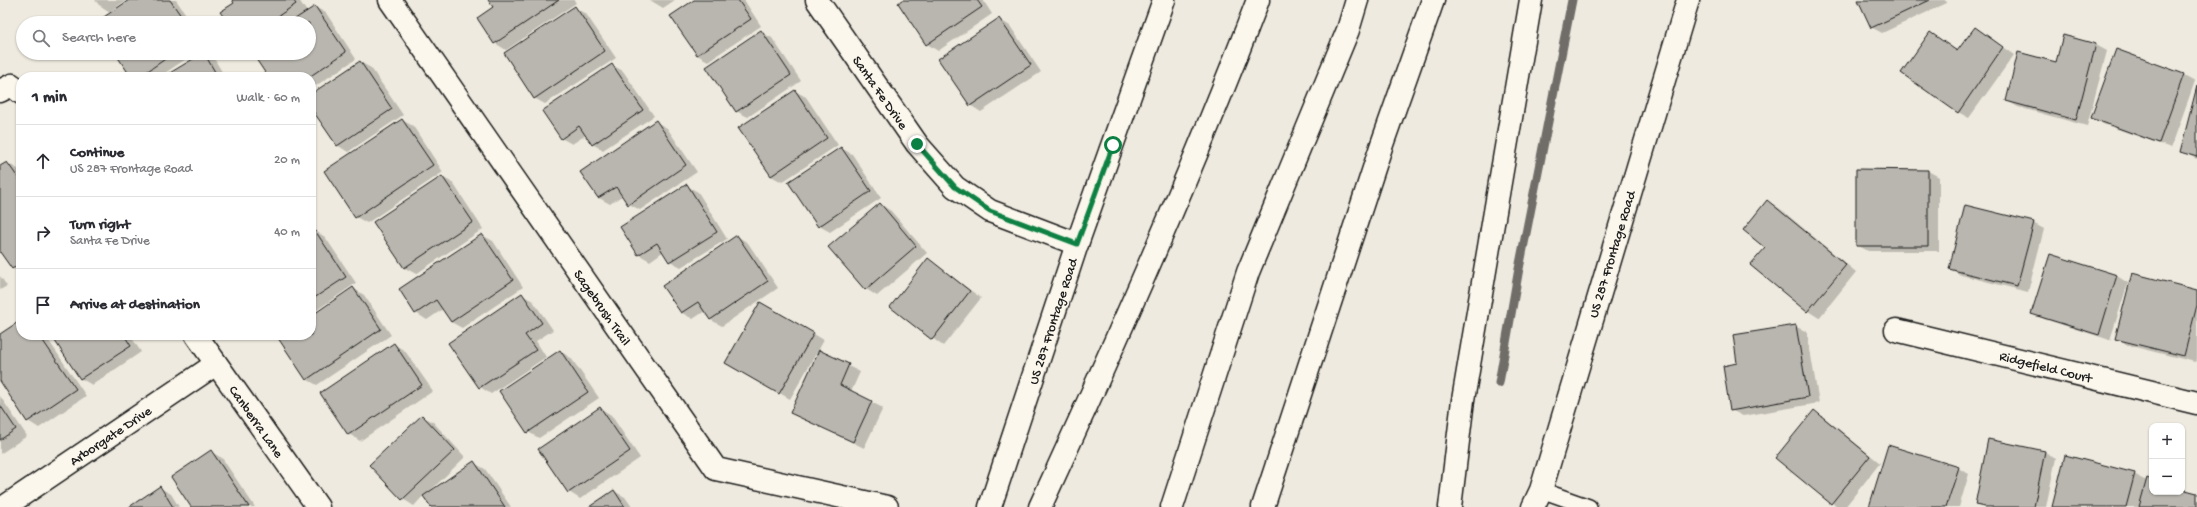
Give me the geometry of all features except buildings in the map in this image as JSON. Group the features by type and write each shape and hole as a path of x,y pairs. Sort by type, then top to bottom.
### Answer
{"main road":[{"name":"Sagebrush Trail","path":"390,0 716,470 887,507"},
{"name":"Santa Fe Drive","path":"817,0 917,144 955,187 990,211 1077,244"},
{"name":"US 287 Frontage Road","path":"990,507 1077,244 1164,0"},
{"path":"1040,507 1132,305 1217,107 1258,0"},
{"path":"1172,507 1248,272 1348,30 1357,0"},
{"path":"1263,507 1381,147 1433,0"},
{"path":"1450,507 1464,392 1531,0"},
{"name":"US 287 Frontage Road","path":"1537,498 1688,0"},
{"name":"Ridgefield Court","path":"1896,330 2197,403"},
{"name":"Canberra Lane","path":"199,340 318,507"},
{"name":"Arborgate Drive","path":"4,507 216,364"}],"lane":[{"path":"1537,498 1589,507"}],"waterway":[{"path":"1499,383 1518,274 1572,0"}],"route":[{"path":"917,144 955,187 990,211 1077,244 1113,145"}]}
